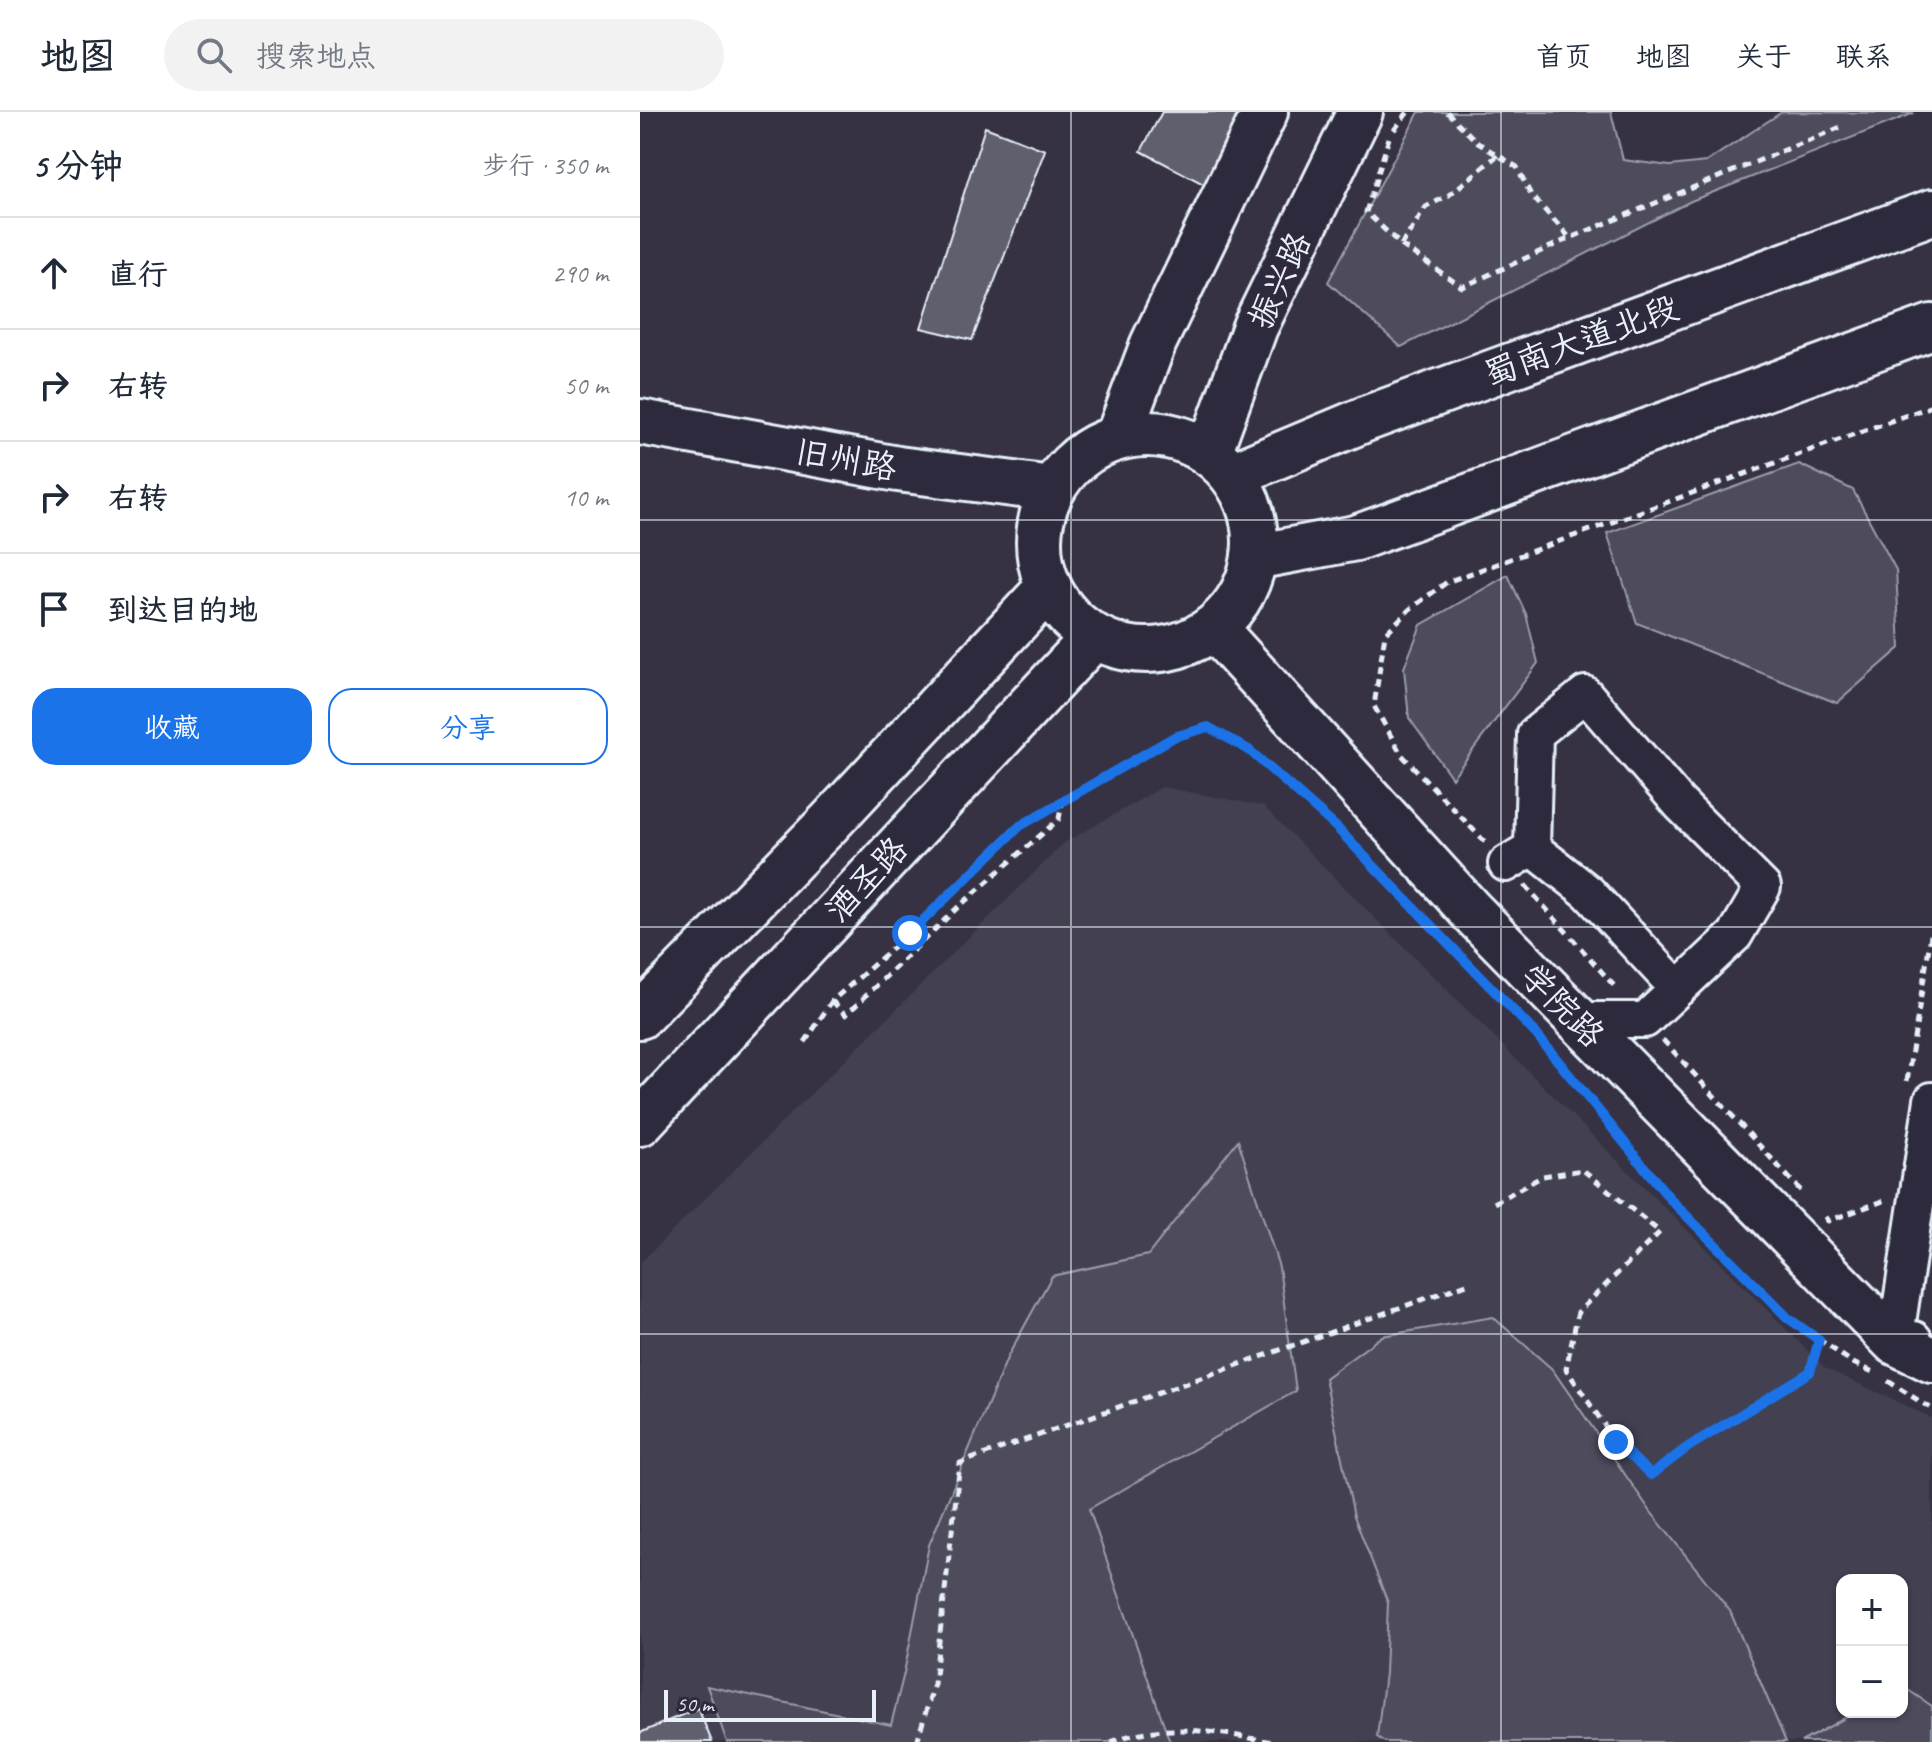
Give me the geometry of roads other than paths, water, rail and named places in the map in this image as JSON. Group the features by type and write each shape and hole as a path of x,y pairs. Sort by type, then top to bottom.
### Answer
{"main road":[{"path":"1118,437 1153,344 1265,112"},
{"name":"振兴路","path":"1220,464 1255,327 1360,112"},
{"name":"蜀南大道北段","path":"1220,464 1368,418 1932,212"},
{"path":"1254,557 1356,538 1932,327"},
{"name":"旧州路","path":"640,422 898,469 1052,489"},
{"path":"1149,433 1180,439 1220,464 1247,500 1254,528 1254,557 1247,584 1234,608 1214,628 1187,644 1156,651 1124,649 1094,637 1067,616 1048,588 1039,555 1040,521 1052,489 1069,466 1092,449 1118,437 1149,433"},
{"name":"酒圣路","path":"640,1016 829,823 1048,588"},
{"name":"学院路","path":"1214,628 1471,911 1578,1020 1920,1346"},
{"name":"酒圣路","path":"640,1123 1094,637"}],"street":[{"path":"1578,1020 1645,1020 1678,989 1735,935 1763,887 1680,804 1585,694 1535,734 1519,856 1588,892 1678,989"},
{"path":"1919,1097 1920,1346"}]}
